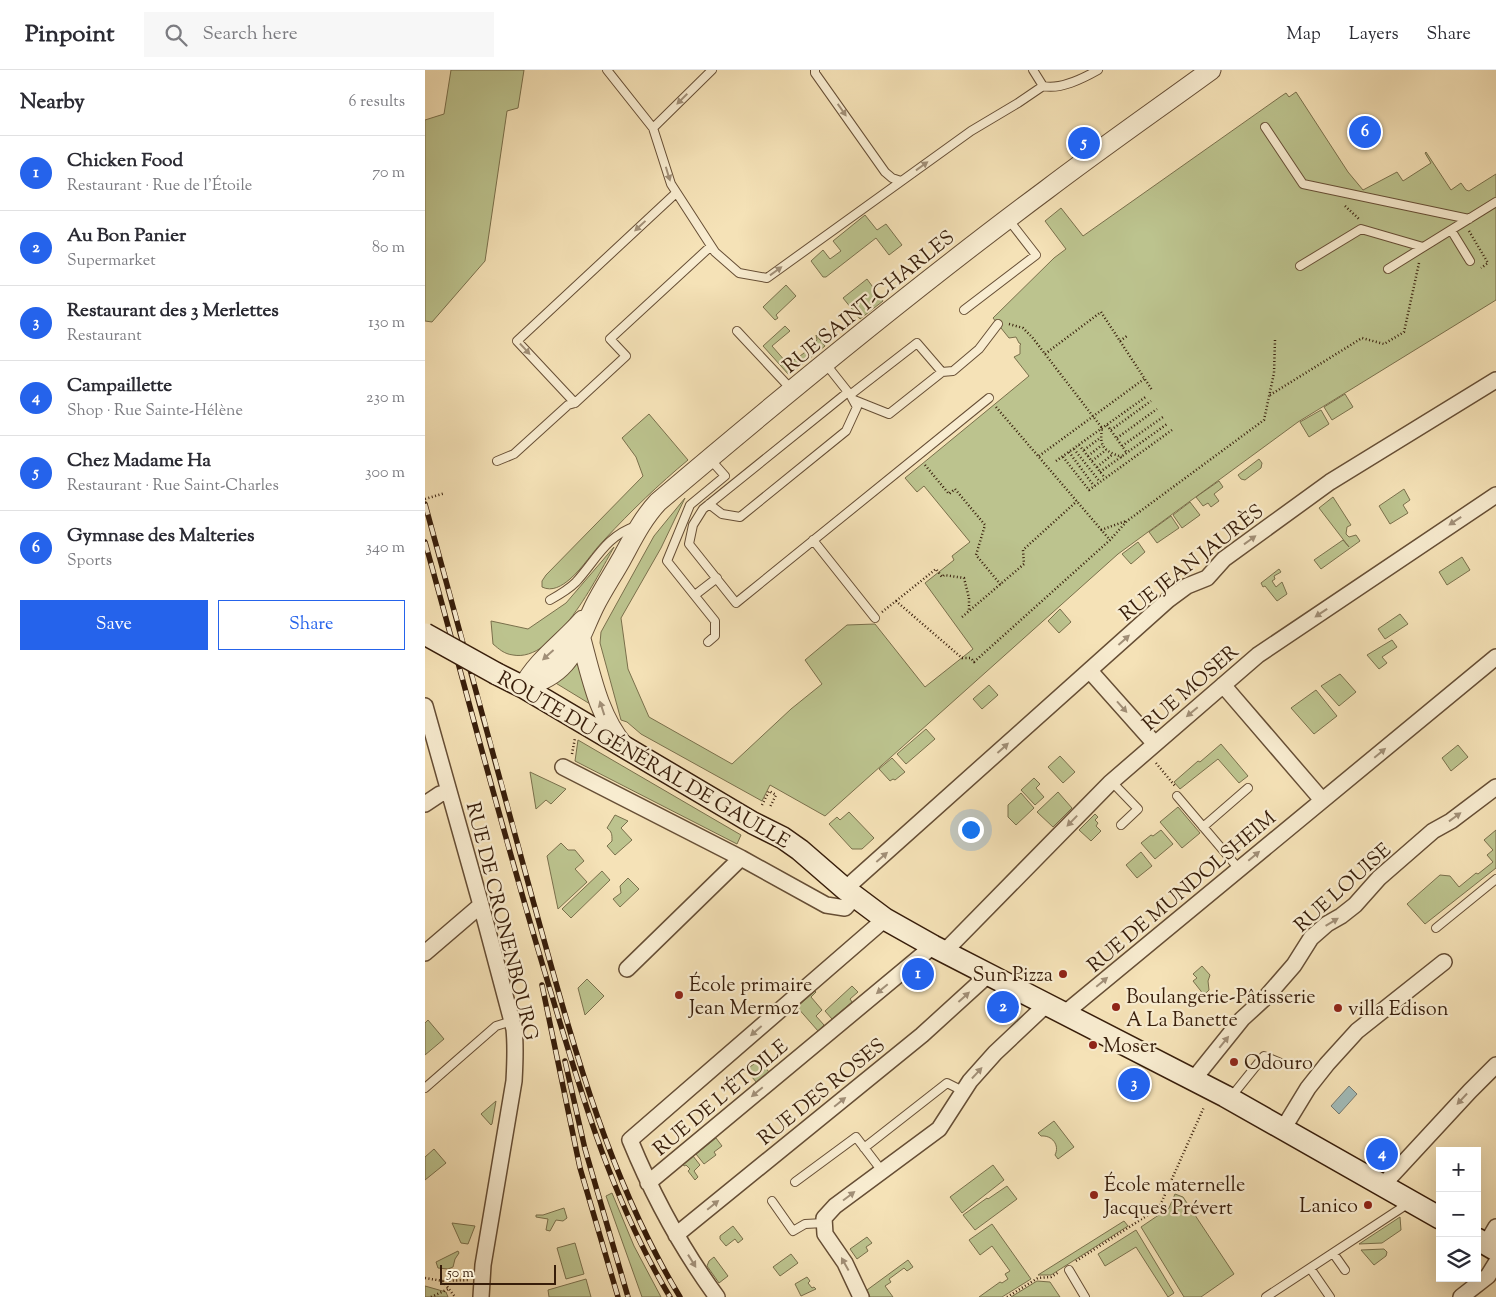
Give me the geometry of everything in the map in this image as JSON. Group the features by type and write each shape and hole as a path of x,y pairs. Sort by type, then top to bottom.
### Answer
{"main road":[{"name":"ROUTE DU GÉNÉRAL DE GAULLE","path":"425,634 523,687 753,823 783,838 885,919 939,949 1221,1094 1436,1216"}],"street":[{"name":"RUE SAINT-CHARLES","path":"523,687 540,682 555,673 573,652 581,639 594,607 641,524 658,502 825,363 1008,219 1211,70"},
{"name":"RUE JEAN JAURÈS","path":"850,893 1168,600 1187,586 1207,578 1224,559 1329,482 1496,380"},
{"name":"RUE MOSER","path":"939,949 1111,781 1258,655 1496,495"},
{"name":"RUE SAINT-CHARLES","path":"523,687 542,661 573,632 594,607"},
{"path":"581,639 603,714 627,749"},
{"name":"RUE DE MUNDOLSHEIM","path":"825,1223 824,1218 835,1206 939,1129 970,1081 995,1053 1056,1009 1239,869 1496,657"},
{"path":"1090,671 1155,744"},
{"path":"1223,686 1322,800"},
{"name":"RUE DE CRONENBOURG","path":"425,706 481,904 512,1022 516,1050 514,1081 482,1279 481,1297"},
{"name":"ROUTE DU GÉNÉRAL DE GAULLE","path":"566,769 741,858 826,905 845,908 850,893"},
{"name":"RUE LOUISE","path":"1193,1080 1242,1019 1267,996 1294,966 1311,938 1327,924 1355,905 1379,878 1433,831 1451,821 1496,787"},
{"path":"425,804 440,794 449,792"},
{"path":"627,969 741,858"},
{"path":"425,953 481,904"},
{"path":"717,1297 675,1235 648,1183 630,1140 885,919"},
{"name":"RUE DE L'ÉTOILE","path":"648,1183 939,949"},
{"path":"1283,1130 1308,1088 1357,1031 1444,962"},
{"name":"RUE DES ROSES","path":"675,1235 922,1035 989,974"},
{"path":"1382,1186 1496,1065"},
{"path":"825,1223 825,1234 845,1263 861,1297"},
{"path":"1461,1297 1488,1276 1496,1264"}],"lane":[{"path":"607,70 653,128 671,184 715,252 739,273 767,278 971,131 1043,86"},
{"path":"653,128 712,70"},
{"path":"815,70 815,73 885,172 892,178 901,181"},
{"path":"1033,70 1043,86 1052,88 1098,70"},
{"path":"1265,127 1303,184 1466,220"},
{"path":"575,403 517,340 676,192"},
{"path":"1388,269 1496,202"},
{"path":"964,310 1036,255 1008,219"},
{"path":"1300,266 1361,229 1423,247"},
{"path":"1451,230 1470,261"},
{"path":"497,461 514,454 568,405 575,403 626,356 610,339 711,246"},
{"path":"851,396 889,414 942,372 953,371 979,349 998,324"},
{"path":"737,331 792,390"},
{"path":"942,372 917,343 703,509 693,525 689,544 736,602 989,398"},
{"path":"709,504 723,514 740,517 846,431 857,408 851,396 825,363"},
{"path":"708,642 715,636 715,621 667,561 690,505 725,476 710,458"},
{"path":"550,600 574,584 609,542 622,531 641,524"},
{"path":"813,540 875,618"},
{"path":"695,595 717,578"},
{"path":"1111,781 1138,809 1121,825"},
{"path":"1203,827 1248,788"},
{"path":"1177,796 1239,869"},
{"path":"1436,928 1496,880"},
{"path":"425,1088 496,1026 512,1022"},
{"path":"1221,1094 1264,1056 1281,1063"},
{"path":"864,1148 947,1083 963,1091"},
{"path":"795,1182 856,1137 882,1171"},
{"path":"771,1201 793,1231 805,1224 825,1223"},
{"path":"1266,1297 1410,1202"},
{"path":"1333,1253 1345,1270"},
{"path":"1310,1268 1330,1297"},
{"path":"1069,1270 1085,1297"}],"path":[{"path":"1328,189 1361,221 1361,229"},
{"path":"1466,220 1488,263 1481,268"},
{"path":"1270,395 1362,338 1384,344 1404,332 1423,247"},
{"path":"1045,354 1101,312 1152,390"},
{"path":"998,324 1010,324 1023,328 1102,428"},
{"path":"1120,341 1127,336"},
{"path":"896,600 962,658 971,658 974,662 1110,540 1127,521 1264,420 1274,373 1275,340"},
{"path":"1039,456 1145,379"},
{"path":"1056,461 1147,396"},
{"path":"989,398 1110,540"},
{"path":"1111,430 1151,401"},
{"path":"1117,438 1157,409"},
{"path":"1122,446 1163,417"},
{"path":"1101,472 1167,424"},
{"path":"1107,425 1127,453"},
{"path":"1102,428 1100,438 1102,445 1106,450 1122,457"},
{"path":"1063,457 1089,490 1172,430"},
{"path":"1084,450 1100,438"},
{"path":"1079,445 1105,478"},
{"path":"1088,456 1102,445"},
{"path":"1074,448 1100,482"},
{"path":"1092,462 1106,450"},
{"path":"1069,452 1094,486"},
{"path":"1097,467 1113,454"},
{"path":"917,456 949,494 955,489 985,525 976,555 1001,585"},
{"path":"425,499 445,493"},
{"path":"962,617 1024,564 1023,550 1077,501"},
{"path":"1101,530 1127,521"},
{"path":"875,618 936,568 942,577 944,575 964,578 969,598 969,611"},
{"path":"566,769 576,733"},
{"path":"1141,756 1147,763 1153,759 1179,791 1177,796"},
{"path":"762,805 769,791 776,794 770,807"},
{"path":"1075,1262 1159,1208 1221,1094"},
{"path":"1007,1297 1038,1278 1051,1277 1059,1272"},
{"path":"425,1278 443,1281 482,1279"},
{"path":"443,1281 455,1297"},
{"path":"431,1297 449,1288"}],"green space":[{"path":"451,70 524,70 518,108 507,111 485,261 432,322 425,321 425,120 444,114"},
{"path":"1296,92 1348,172 1363,190 1397,172 1403,181 1431,163 1426,152 1451,190 1461,183 1469,191 1496,174 1496,300 1298,422 1118,554 825,816 770,785 762,801 641,734 627,722 621,720 600,643 601,632 654,536 685,498 661,548 621,618 628,669 649,717 732,764 791,709 822,684 805,660 847,625 875,624 925,687 973,649 925,583 954,560 952,556 970,542 924,486 917,492 905,478 1029,376 1014,357 1020,354 1021,344 1016,337 1009,338 993,318 1054,258 1066,249 1045,221 1061,208 1083,236 1280,97 1286,93 1289,97"},
{"path":"865,215 877,230 886,224 902,245 889,255 876,238 826,277 823,277 811,261 823,250 830,259 841,251 833,241"},
{"path":"867,279 883,301 860,319 843,298"},
{"path":"786,285 796,296 776,315 778,318 775,320 763,307"},
{"path":"785,326 790,331 772,346 788,363 811,347 817,340 816,335 825,346 789,375 763,346"},
{"path":"1345,394 1353,407 1332,420 1324,407"},
{"path":"1321,410 1329,424 1309,437 1300,422"},
{"path":"649,414 688,460 625,518 570,579 557,588 549,589 542,587 542,581 546,575 643,476 636,457 622,438"},
{"path":"1259,459 1262,463 1261,468 1245,480 1241,479 1238,475"},
{"path":"1219,481 1223,487 1214,494 1219,501 1211,507 1208,503 1203,506 1196,497"},
{"path":"1404,489 1410,500 1403,505 1408,513 1390,524 1379,506"},
{"path":"1333,497 1351,525 1347,527 1346,534 1349,537 1356,535 1360,541 1321,569 1314,560 1343,540 1349,547 1319,508"},
{"path":"1190,502 1200,515 1182,528 1173,515"},
{"path":"1171,516 1179,528 1157,543 1149,532"},
{"path":"1138,542 1145,552 1131,564 1122,554"},
{"path":"614,547 573,615 544,646 529,654 513,655 504,652 493,644 491,621 528,629 566,603"},
{"path":"1462,557 1470,570 1447,585 1439,572"},
{"path":"1279,569 1281,572 1274,576 1275,579 1272,581 1276,587 1282,582 1287,594 1277,601 1261,583"},
{"path":"1060,609 1071,622 1059,633 1048,621"},
{"path":"1400,614 1408,624 1385,639 1378,629"},
{"path":"1392,640 1397,647 1382,657 1387,663 1379,669 1367,655"},
{"path":"577,655 595,707 554,682"},
{"path":"1340,674 1356,692 1339,706 1321,686"},
{"path":"989,685 998,695 982,709 973,699"},
{"path":"1316,690 1337,716 1314,734 1291,708"},
{"path":"926,729 935,739 906,764 897,754"},
{"path":"578,740 741,835 737,844 575,761"},
{"path":"1221,744 1248,776 1239,783 1218,759 1180,789 1174,782"},
{"path":"1458,745 1468,757 1451,771 1442,758"},
{"path":"1060,756 1075,772 1063,783 1048,767"},
{"path":"892,758 905,772 895,780 890,781 879,769"},
{"path":"530,772 566,789 551,804 546,800 536,809"},
{"path":"1034,778 1040,784 1036,788 1044,797 1035,805 1021,790"},
{"path":"1058,792 1072,808 1053,827 1037,812"},
{"path":"1021,793 1034,808 1016,825 1008,817 1008,805"},
{"path":"1178,807 1200,833 1182,848 1160,822"},
{"path":"849,812 874,838 862,849 852,849 829,824 837,817 840,820"},
{"path":"1095,814 1098,817 1095,820 1098,823 1096,826 1101,831 1091,841 1079,830"},
{"path":"615,815 628,821 621,828 632,840 615,855 607,846 612,841 611,833 607,828"},
{"path":"1161,830 1173,844 1155,859 1141,843"},
{"path":"1496,830 1496,868 1425,924 1407,904 1440,875 1450,876 1459,887 1493,862 1487,855 1493,850 1484,840"},
{"path":"561,843 568,850 575,850 584,861 575,869 587,882 558,909 547,856"},
{"path":"1141,852 1152,866 1137,878 1126,865"},
{"path":"602,871 610,880 571,918 562,909"},
{"path":"628,878 639,889 620,907 613,899 621,893 620,886"},
{"path":"1202,966 1210,975 1208,981 1209,990 1204,995 1193,981 1197,978 1193,974"},
{"path":"587,979 604,996 585,1015 578,988"},
{"path":"852,986 858,992 850,999 852,1002 832,1019 825,1011"},
{"path":"815,991 811,997 822,1010 816,1016 824,1025 818,1031 797,1007"},
{"path":"428,1020 444,1039 425,1055 425,1023"},
{"path":"759,1060 769,1072 757,1083 746,1070"},
{"path":"496,1101 492,1124 491,1125 481,1114"},
{"path":"1054,1121 1074,1147 1058,1159 1055,1155 1056,1144 1054,1141 1038,1133"},
{"path":"716,1138 722,1146 714,1152 716,1155 704,1164 696,1154"},
{"path":"434,1149 446,1163 425,1180 425,1157"},
{"path":"693,1156 700,1165 694,1171 698,1177 695,1180 688,1171 690,1169 683,1164"},
{"path":"993,1165 1004,1180 962,1213 950,1197"},
{"path":"1007,1186 1017,1199 975,1230 963,1215"},
{"path":"612,1193 634,1246 661,1297 642,1297 606,1196"},
{"path":"1175,1194 1183,1197 1234,1274 1201,1297 1184,1297 1141,1227 1169,1208"},
{"path":"564,1208 567,1218 563,1221 556,1220 550,1231 546,1230 548,1219 536,1217 536,1215 543,1215"},
{"path":"1400,1217 1401,1230 1382,1243 1359,1244"},
{"path":"1124,1221 1128,1226 1051,1275 1038,1275"},
{"path":"452,1223 475,1226 468,1244 461,1243"},
{"path":"992,1224 1031,1279 1002,1297 979,1297 1000,1282 1002,1283 1008,1279 1005,1274 1010,1271 992,1246 980,1255 969,1240"},
{"path":"733,1226 743,1239 738,1243 735,1239 726,1246 720,1239 720,1236"},
{"path":"1136,1230 1174,1293 1168,1297 1136,1247 1105,1266 1098,1254"},
{"path":"867,1237 872,1243 866,1247 868,1251 857,1259 850,1249"},
{"path":"575,1243 584,1274 566,1279 557,1248"},
{"path":"1384,1249 1387,1252 1386,1256 1374,1265 1361,1250"},
{"path":"458,1251 459,1253 453,1267 448,1269 438,1268 436,1262"},
{"path":"791,1254 798,1263 780,1276 773,1267"},
{"path":"714,1257 728,1276 719,1283 707,1266"},
{"path":"908,1260 913,1267 907,1271 904,1268 889,1279 891,1282 885,1286 893,1297 870,1297 867,1290"},
{"path":"807,1277 810,1281 808,1283 812,1288 816,1289 801,1296 795,1284"},
{"path":"586,1279 591,1297 549,1297 548,1290"},
{"path":"1037,1281 1050,1282 1060,1297 1011,1297"},
{"path":"425,1286 446,1292 448,1297 425,1297"}],"water":[{"path":"1349,1086 1357,1094 1339,1114 1331,1106"}],"railway":[{"path":"425,504 576,1051 611,1153 631,1202 654,1250 680,1297"},
{"path":"425,542 535,940 588,1112 632,1225 670,1297"},
{"path":"542,985 580,1168 618,1297"},
{"path":"565,1061 585,1149 628,1297"}],"place":[{"name":"Gymnase des Malteries","path":"1365,132"},
{"name":"Chez Madame Ha","path":"1084,143"},
{"name":"Chicken Food","path":"918,974"},
{"name":"Sun Pizza","path":"1063,974"},
{"name":"École primaire Jean Mermoz","path":"679,995"},
{"name":"Au Bon Panier","path":"1003,1007"},
{"name":"Boulangerie-Pâtisserie A La Banette","path":"1116,1007"},
{"name":"villa Edison","path":"1338,1008"},
{"name":"Moser","path":"1093,1045"},
{"name":"Odouro","path":"1234,1062"},
{"name":"Restaurant des 3 Merlettes","path":"1134,1084"},
{"name":"Campaillette","path":"1382,1154"},
{"name":"École maternelle Jacques Prévert","path":"1094,1195"},
{"name":"Lanico","path":"1368,1205"}]}
